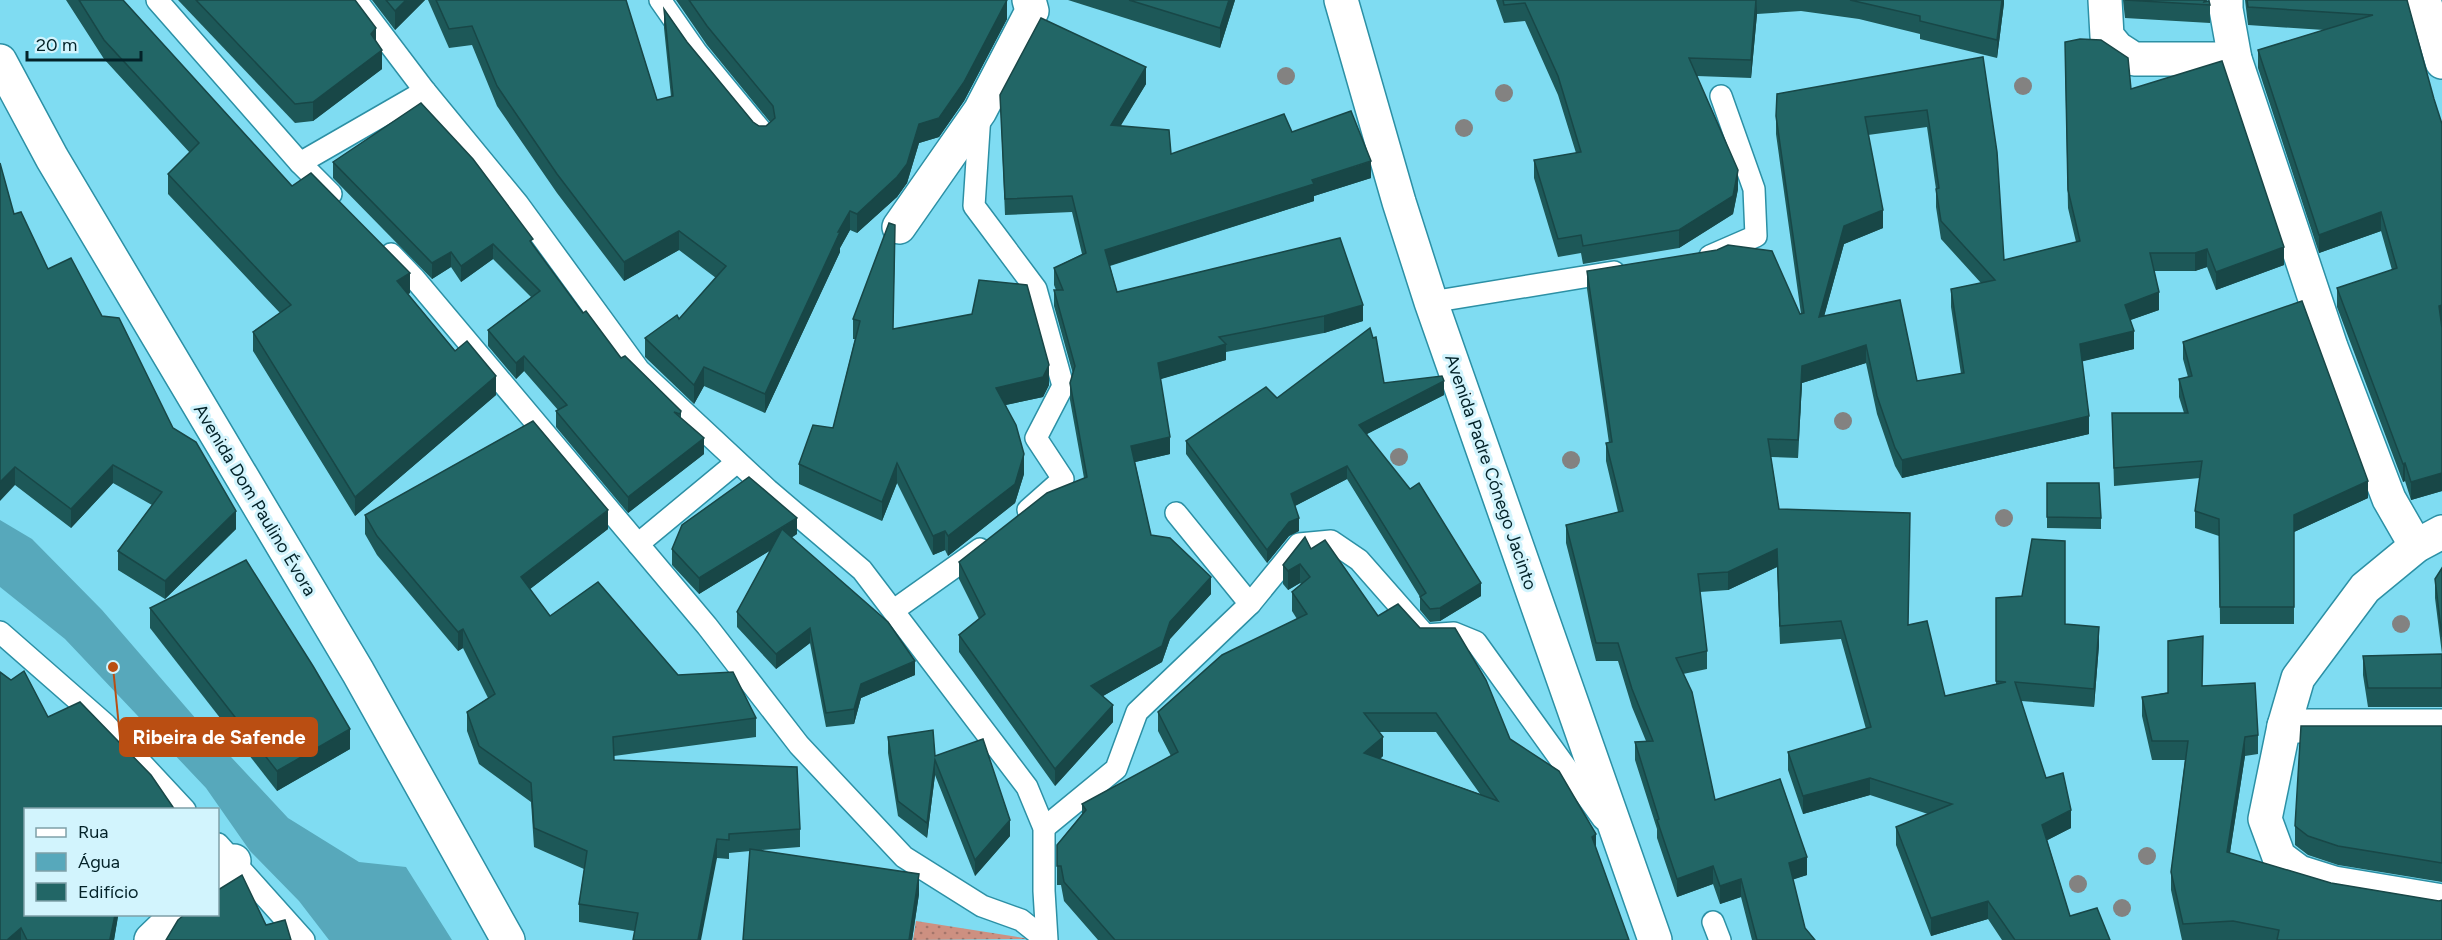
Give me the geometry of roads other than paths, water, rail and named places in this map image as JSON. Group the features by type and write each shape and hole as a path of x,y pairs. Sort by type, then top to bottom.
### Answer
{"street":[{"path":"899,227 980,111 1032,10 1029,0"},
{"name":"Avenida Padre Cónego Jacinto","path":"1341,0 1399,202 1431,302 1655,940"},
{"path":"2105,0 2107,36 2117,48 2134,59 2235,59"},
{"path":"2226,0 2235,59 2331,347 2389,499 2429,539 2365,588 2298,678 2284,726 2265,819 2280,857 2299,872 2334,883 2442,901"},
{"path":"2424,0 2442,62"},
{"name":"Avenida Dom Paulino Évora","path":"0,61 52,158 358,672 508,940"},
{"path":"2284,726 2442,726"},
{"path":"151,940 177,916"}],"lane":[{"path":"157,0 300,164 341,204"},
{"path":"357,0 425,91 518,204 639,370 737,462 862,570 1027,787 1044,828 1047,940"},
{"path":"660,0 697,53 763,133"},
{"path":"300,164 425,91"},
{"path":"1692,259 1715,255 1756,236 1754,189 1721,96"},
{"path":"980,111 974,206 1036,289 1063,386 1036,438 1063,479 1011,524"},
{"path":"374,237 414,278 707,626 799,745 904,857 982,906 1021,920 1047,940"},
{"path":"1431,302 1633,268"},
{"path":"638,544 737,462"},
{"path":"1176,513 1250,604"},
{"path":"894,610 993,539"},
{"path":"1044,828 1116,770 1137,712 1250,604 1299,544 1331,541 1359,560 1425,635 1454,633 1476,642 1621,843"},
{"path":"0,632 105,724 183,808"},
{"path":"223,860 304,940"}],"water":[{"path":"0,520 32,539 102,610 203,727 288,818 359,862 406,867 452,940 329,940 299,901 250,851 206,788 65,639 0,587"}],"place":[{"name":"Ribeira de Safende","path":"113,667"}]}
